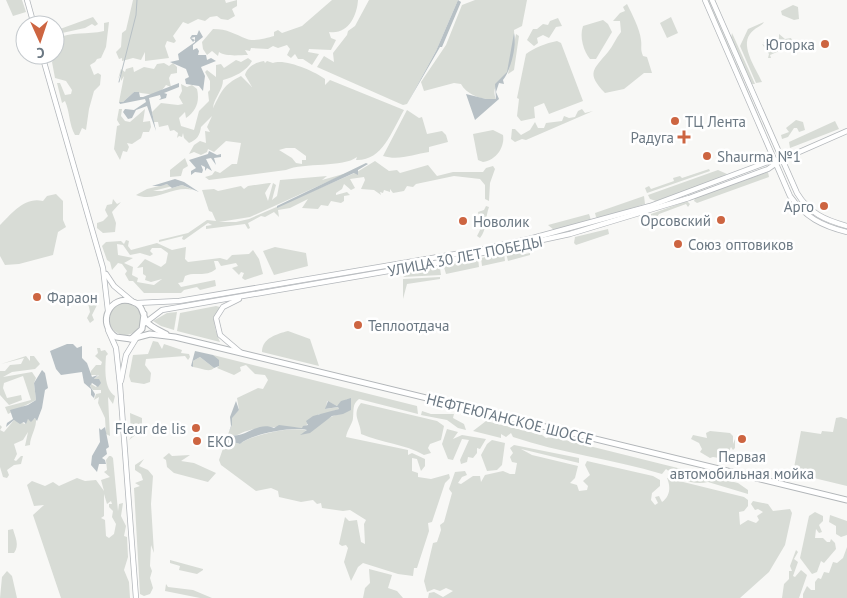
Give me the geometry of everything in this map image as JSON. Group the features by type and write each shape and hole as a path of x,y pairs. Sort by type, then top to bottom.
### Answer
{"main road":[{"path":"27,0 31,15"},
{"path":"705,0 774,163 790,196 802,212 823,225 847,232"},
{"path":"712,0 781,160 805,205 819,216 847,226"},
{"path":"45,65 103,268 108,311 106,318 108,329 116,348 120,385 136,598"},
{"name":"УЛИЦА 30 ЛЕТ ПОБЕДЫ","path":"145,323 162,310 441,262 623,220 774,163 847,131"},
{"name":"УЛИЦА 30 ЛЕТ ПОБЕДЫ","path":"133,302 179,301 465,252 529,239 650,206 774,163"},
{"path":"103,268 114,286 144,314 145,323 126,355 120,385"},
{"path":"242,297 224,306 216,318 220,336 242,353"},
{"path":"108,311 116,303 133,302"},
{"path":"145,323 174,336"},
{"path":"108,329 116,337 130,339 138,335 157,334 174,336"},
{"name":"НЕФТЕЮГАНСКОЕ ШОССЕ","path":"174,336 847,500"}],"shaded area":[{"path":"6,0 22,0 26,12 13,16"},
{"path":"133,0 225,0 226,3 237,0 237,6 232,9 235,16 228,20 217,16 210,17 205,21 198,19 188,24 183,22 173,36 176,41 174,43 167,41 165,46 169,58 145,61 145,52 141,60 133,58 122,61 122,58 119,59 116,52 121,47 122,33 126,30"},
{"path":"332,0 358,0 356,12 350,23 341,31 329,32 331,38 336,40 331,50 309,49 308,52 319,54 312,65 303,59 298,59 295,54 291,58 287,55 290,49 287,45 278,48 273,46 268,49 251,48 250,51 245,50 248,55 229,55 219,52 218,56 212,51 207,55 203,49 202,42 213,29 227,31 250,40 268,38 274,36 274,32 278,30 282,33 302,26"},
{"path":"369,0 458,0 436,51 407,104 403,105 317,67 324,56 334,62 333,53 348,31 355,26"},
{"path":"458,0 461,2 442,47 440,47 407,104 436,51"},
{"path":"475,0 527,0 522,26 514,30 513,52 509,68 494,90 496,99 476,96 467,91 461,84 454,83 424,91 421,82 446,45 462,5"},
{"path":"708,0 709,0 772,147"},
{"path":"627,4 639,31 642,54 647,57 652,73 644,73 624,89 605,93 595,81 594,72 621,32 620,21 613,21 620,13 625,11 623,7"},
{"path":"793,5 798,7 799,19 794,20 782,15 781,11"},
{"path":"93,17 98,24 65,32 65,27"},
{"path":"671,17 678,33 667,38 660,23"},
{"path":"558,18 562,26 556,27 549,38 543,35 537,38 538,43 534,46 527,40 533,29 537,29 543,24 548,25 550,21"},
{"path":"603,20 608,24 612,32 596,59 590,59 583,44 583,26"},
{"path":"109,22 106,47 101,58 90,65 94,75 98,73 101,75 100,85 94,91 86,130 82,128 79,135 75,135 67,105 65,101 62,103 57,83 60,83 65,95 71,94 72,90 66,81 55,78 53,65 65,65 65,36 104,31 104,23"},
{"path":"764,22 747,39 748,52 762,82 756,83 740,46 748,29"},
{"path":"199,30 203,37 193,45 193,50 197,48 199,51 198,55 206,55 207,60 211,58 216,61 201,67 205,76 203,91 199,86 186,84 185,79 189,77 186,69 170,62 179,60 178,54 195,42 195,40 193,42 190,38 192,35 197,35"},
{"path":"514,33 515,44 511,64 506,76 503,80 504,84 499,83 496,92 499,99 475,120 466,94 486,99 496,99 495,84 507,72"},
{"path":"732,33 755,84 752,84 731,38"},
{"path":"516,34 519,36 514,70 508,74"},
{"path":"779,34 785,39 791,38 795,47 793,48 791,44 789,44 791,46 770,55 771,58 768,58 769,54 762,44 769,47 776,44 763,43 779,38"},
{"path":"557,41 561,43 583,101 549,114 544,103 534,107 535,118 521,121 517,116 519,99 517,98 526,54 540,46"},
{"path":"248,58 252,61 240,73 223,80 213,108 230,82 241,76 252,87 245,75 246,72 255,64 267,61 273,63 284,62 299,66 325,79 325,85 330,80 404,110 385,144 373,156 365,159 356,160 357,157 343,163 303,166 209,180 205,177 212,175 215,171 220,173 232,164 237,164 241,143 226,141 214,152 208,149 207,152 201,155 194,152 189,154 194,145 200,141 206,143 205,131 210,132 207,127 212,116 201,127 196,139 189,143 184,138 183,133 182,137 179,136 177,138 178,133 174,130 170,131 168,125 159,127 158,122 154,122 152,112 161,103 183,104 179,97 182,91 181,84 187,87 192,85 197,89 198,98 196,106 186,118 185,112 179,118 181,126 194,130 199,111 209,101 210,81 205,72 207,70 216,77 216,65 221,64 224,68 236,60 241,62","holes":["295,148 306,156 306,160 302,160 302,164 296,163 292,158 279,150"]},
{"path":"164,63 169,66 173,63 177,67 177,73 171,74 169,78 171,87 166,85 155,94 134,92 123,102 119,102 124,76 121,81 121,73 118,79 121,69 125,72 126,69 133,67 134,72 144,67 154,69 157,64"},
{"path":"179,83 179,87 164,93 167,94 166,98 159,100 161,98 160,95 149,98 156,131 147,106 136,110 132,118 128,119 123,112 125,109 134,110 146,102 145,99 120,104 119,102 123,102 134,92 139,92 140,97 143,97"},
{"path":"119,109 122,109 121,116 125,121 130,122 145,109 143,122 150,121 151,127 149,132 143,132 141,138 132,144 127,143 129,147 127,152 123,151 120,160 114,149 117,126 120,125 117,120"},
{"path":"582,109 585,113 593,111 526,140 522,139 515,142 511,139 512,129 515,129 521,135 530,130 535,122 538,128 544,128 546,123 562,121 564,116 569,118 575,117 578,111"},
{"path":"407,110 419,118 422,117 427,134 442,131 446,135 448,142 429,147 429,152 401,157 383,156"},
{"path":"796,120 803,122 805,130 799,132 797,128 794,128 788,137 782,139 781,135 789,132 786,128"},
{"path":"835,121 839,129 790,148 789,142"},
{"path":"493,130 503,135 503,144 499,152 488,161 478,160 473,134"},
{"path":"209,151 217,155 221,154 221,157 214,158 216,165 211,158 206,159 212,171 207,168 205,171 205,167 201,165 202,173 195,172 191,175 191,171 196,168 189,160 208,154"},
{"path":"185,158 188,166 183,169 181,176 170,177 170,170"},
{"path":"375,161 389,171 397,170 400,173 428,165 437,176 453,172 483,172 486,168 493,166 495,169 490,183 489,201 485,199 485,185 480,179 454,176 416,184 413,187 407,186 404,191 393,193 390,189 390,192 384,190 383,193 380,192 381,195 374,190 361,189 365,180 364,177 350,179 355,188 351,190 344,184 342,189 336,193 336,195 347,192 350,195 344,196 344,201 341,203 331,201 328,206 321,205 318,209 302,208 308,199 290,208 278,210 279,217 274,212 265,217 261,216 248,223 250,228 248,229 245,224 206,229 206,226 212,225 208,223 184,240 182,239 183,236 159,242 159,240 188,233 207,220 216,221 212,212 209,211 202,190 214,189 218,191 241,186 244,189 248,186 271,183 265,193 268,201 273,183 276,185 272,200 277,196 280,180 327,176 322,180 347,173 250,217 219,222 236,222 249,219 357,172"},
{"path":"366,163 368,164 358,170 358,175 354,173 277,208 277,206"},
{"path":"709,169 710,171 647,193 645,188 649,186 651,189 674,181 673,178 680,176 682,178"},
{"path":"718,170 727,174 656,201 650,199 648,195"},
{"path":"768,172 769,177 697,203 694,201 695,198"},
{"path":"175,179 184,182 199,192 182,185 172,188 167,184 152,186"},
{"path":"167,184 173,186 153,191 162,191 182,185 193,190 178,190 151,197 136,195 147,189"},
{"path":"56,194 63,201 63,220 66,227 58,232 53,255 19,264 5,265 0,256 0,225 24,203 36,200 43,201 47,196"},
{"path":"644,196 645,204 600,218 596,217 595,213"},
{"path":"113,199 117,204 121,202 112,212 116,223 115,232 103,233 97,228 97,223 103,221 108,216 105,210 107,205 112,204"},
{"path":"687,201 690,204 688,207 686,204 659,214 655,220 651,219 651,214"},
{"path":"486,206 489,207 484,231 480,238 477,236 480,230 477,223 480,221 478,212 484,210"},
{"path":"589,214 591,220 554,230 548,225"},
{"path":"608,229 609,234 576,245 574,243 575,237"},
{"path":"126,240 129,241 128,246 131,250 157,243 172,250 186,247 185,259 188,262 220,258 227,260 232,255 249,254 253,250 259,259 263,274 245,280 242,278 244,273 241,272 239,275 232,268 238,266 236,263 221,266 218,261 214,261 216,269 212,272 185,276 183,282 178,283 181,287 215,280 216,286 200,290 197,287 184,290 181,293 144,293 133,281 129,281 125,274 127,271 122,264 118,263 112,270 102,246 106,242 121,241 124,244","holes":["117,244 123,245 130,255 140,253 150,256 153,254 150,251 152,248 161,248 168,253 166,263 161,267 145,259 137,268 143,267 143,274 146,276 145,280 151,282 162,279 154,285 137,282 138,278 132,275 133,267 124,263 133,258 118,255"]},
{"path":"275,247 306,253 308,266 274,275 263,251"},
{"path":"523,250 525,254 530,253 530,255 508,261 506,253"},
{"path":"504,253 505,261 482,266 481,258"},
{"path":"478,258 479,267 446,274 444,267 447,264"},
{"path":"440,268 441,275 403,277 409,272"},
{"path":"440,277 440,279 407,284 403,299 403,279"},
{"path":"96,294 97,305 92,315 94,320 90,323 87,318 90,312 87,298"},
{"path":"125,303 131,304 136,308 140,313 140,325 136,330 131,334 125,335 119,334 114,330 110,325 109,319 110,313 114,308 119,304"},
{"path":"216,306 220,307 217,312 215,329 220,342 177,331 180,313"},
{"path":"177,312 174,330 153,321 167,313"},
{"path":"288,331 310,339 319,366 262,352 267,340"},
{"path":"153,341 158,342 162,349 164,344 182,350 181,353 189,354 190,357 188,360 185,356 146,359 145,365 151,373 150,382 144,384 131,382 129,376 133,355 148,354"},
{"path":"67,344 73,344 77,348 82,346 82,358 87,363 92,377 98,375 94,379 99,379 101,383 98,387 92,383 90,386 95,394 94,398 91,395 91,389 84,383 82,372 61,375 56,369 50,351"},
{"path":"97,348 100,348 101,351 105,350 108,354 105,367 107,384 111,393 115,396 113,404 108,397 110,436 106,434 105,418 98,403 99,397 94,400 96,394 101,393 101,390 93,390 90,386 91,384 96,387 100,381 94,379 99,375 90,375 96,365 101,365 102,362 95,356 98,353"},
{"path":"195,351 213,355 219,360 219,366 214,368 200,357 193,361 193,367 191,366"},
{"path":"213,355 417,406 418,414 359,399 354,405 353,420 346,437 408,450 408,455 412,453 425,459 425,466 421,471 417,459 412,458 412,471 418,473 418,477 431,479 449,474 450,478 445,483 432,522 428,523 429,531 417,568 414,568 413,576 398,574 363,563 358,567 351,581 344,562 348,548 346,545 342,546 339,544 345,517 349,521 357,520 361,542 365,544 364,524 366,520 350,510 322,508 321,503 317,504 313,500 301,502 279,497 278,491 271,488 256,491 221,465 219,460 226,440 240,444 253,437 283,430 302,429 308,431 339,414 347,399 337,406 327,401 326,409 338,407 339,409 322,415 319,414 303,428 260,428 231,435 228,434 232,425 231,418 239,410 237,398 258,388 263,389 268,380 265,375 255,374 246,365 240,367 241,371 234,375 217,368 219,366"},
{"path":"26,356 30,361 30,356 34,356 40,364 35,369 12,372 3,377 32,372 36,378 34,383 36,400 8,414 5,407 31,400 23,376 4,383 3,388 7,398 21,395 22,400 9,405 0,395 0,371 5,371 10,365 21,364 24,358 1,364"},
{"path":"200,357 214,368 207,370 193,367 193,361"},
{"path":"42,370 45,373 48,388 45,390 42,408 37,421 35,418 31,422 28,419 26,424 24,422 20,424 14,420 6,427 7,423 13,419 10,410 28,405 36,400 34,383"},
{"path":"351,398 351,410 332,416 310,433 300,435 307,430 282,430 253,437 240,444 226,440 228,434 239,435 256,428 268,426 274,428 279,425 302,428 308,425 306,421 313,416 339,409 338,407 325,409 328,401 337,406 341,401"},
{"path":"236,401 239,410 232,418 232,425 229,432 231,426 230,417"},
{"path":"361,403 437,421 444,426 441,440 430,444 428,448 431,453 424,455 409,448 361,434 357,411"},
{"path":"422,411 431,414 454,414 453,418 464,424 466,430 458,428 447,420 421,415"},
{"path":"130,413 142,418 142,430 129,440 131,437"},
{"path":"36,418 30,445 25,446 28,432 23,440 14,444 17,454 14,460 16,461 23,456 21,464 14,465 7,470 9,475 7,478 3,477 0,467 0,430 4,432 14,420 25,424 28,419"},
{"path":"836,418 847,419 847,486 793,473 801,431 821,434 822,431 833,432"},
{"path":"486,421 542,435 546,438 553,437 738,483 748,490 748,494 708,482 697,483 686,480 666,469 662,474 531,443 513,437 511,433 506,437 501,434 501,438 473,431"},
{"path":"105,427 109,447 106,449 107,454 102,458 106,464 99,464 97,472 91,465 92,456 100,442 99,428 101,430"},
{"path":"447,429 458,432 453,439 462,435 486,439 480,449 477,448 477,453 473,458 468,457 467,462 461,464 460,460 469,440 462,439 453,460 448,459 442,444"},
{"path":"710,431 730,433 733,436 733,444 735,439 735,448 733,450 731,447 725,459 710,458 700,452 702,449 699,443 691,439 693,435 707,438 706,433"},
{"path":"492,440 505,443 502,465 497,470 487,471 481,455 487,444"},
{"path":"514,445 579,458 579,463 521,449 532,455 578,466 575,478 570,483 577,485 579,491 587,490 588,486 583,481 590,475 585,465 587,461 653,476 660,480 660,486 652,493 651,500 655,505 658,503 655,497 659,496 662,502 668,494 669,485 667,478 744,497 748,500 748,506 744,511 739,512 740,525 748,520 756,523 759,520 757,516 763,512 758,509 755,510 751,504 753,501 768,504 773,511 790,509 792,513 785,545 769,572 740,598 428,598 429,593 434,592 443,597 453,591 446,588 440,591 434,589 427,592 424,581 433,543 437,542 441,530 440,525 444,522 452,493 449,489 455,472 465,471 467,475 462,477 458,483 461,484 473,476 480,476 481,482 485,475 503,471 515,474 517,463 512,462 510,457 513,453 510,448"},
{"path":"169,453 172,456 190,455 181,461 194,463 216,473 208,482 174,473 167,467 166,460 163,458"},
{"path":"109,456 113,458 118,511 119,504 123,503 121,516 126,526 124,536 127,537 128,557 124,570 129,582 130,598 61,598 33,515 44,505 34,506 27,485 32,481 45,486 53,482 59,486 77,478 85,481 96,480 104,491 101,480 110,477 104,472 107,470 106,460","holes":["104,494 107,504 111,501 112,504 109,504 109,507 113,511 112,517 116,524 114,534 109,538 106,536 105,520 101,518 104,516"]},
{"path":"144,459 139,466 148,470 153,476 151,504 154,553 151,545 150,566 152,571 150,578 153,588 150,594 144,596 140,594 134,488 140,486 135,483 143,480 141,474 135,470 135,465"},
{"path":"815,512 823,516 823,521 819,525 822,532 819,533 816,529 815,538 823,538 827,542 830,542 831,539 835,543 836,549 824,563 821,561 817,572 812,574 800,558 809,516"},
{"path":"830,515 847,521 847,535 841,537 836,534 836,526 829,522"},
{"path":"13,529 17,547 14,553 8,553 8,530"},
{"path":"847,547 847,598 803,598 807,586 811,590 815,590 815,582 818,578 821,579 824,572 829,573 833,562 837,563 843,558"},
{"path":"796,550 798,552 794,559 798,562 793,576 795,577 801,570 807,575 799,598 782,598 784,584 789,579 789,571 792,571 790,566"},
{"path":"170,560 203,570 197,574 179,570 180,566 170,563"},
{"path":"369,569 392,575 388,588 397,591 403,598 363,598 365,588 370,583"},
{"path":"7,571 12,576 17,598 0,598 2,577"},
{"path":"166,584 168,587 193,590 212,598 200,598 165,591"}],"waterway":[{"path":"119,82 136,15 137,0"}],"place":[{"name":"Югорка","path":"825,44"},
{"name":"ТЦ Лента","path":"675,121"},
{"name":"Радуга","path":"684,137"},
{"name":"Shaurma №1","path":"707,156"},
{"name":"Арго","path":"824,206"},
{"name":"Орсовский","path":"721,220"},
{"name":"Новолик","path":"463,221"},
{"name":"Союз оптовиков","path":"678,244"},
{"name":"Фараон","path":"37,297"},
{"name":"Теплоотдача","path":"358,325"},
{"name":"Fleur de lis","path":"196,428"},
{"name":"Первая автомобильная мойка","path":"742,439"},
{"name":"EKO","path":"197,441"}]}
